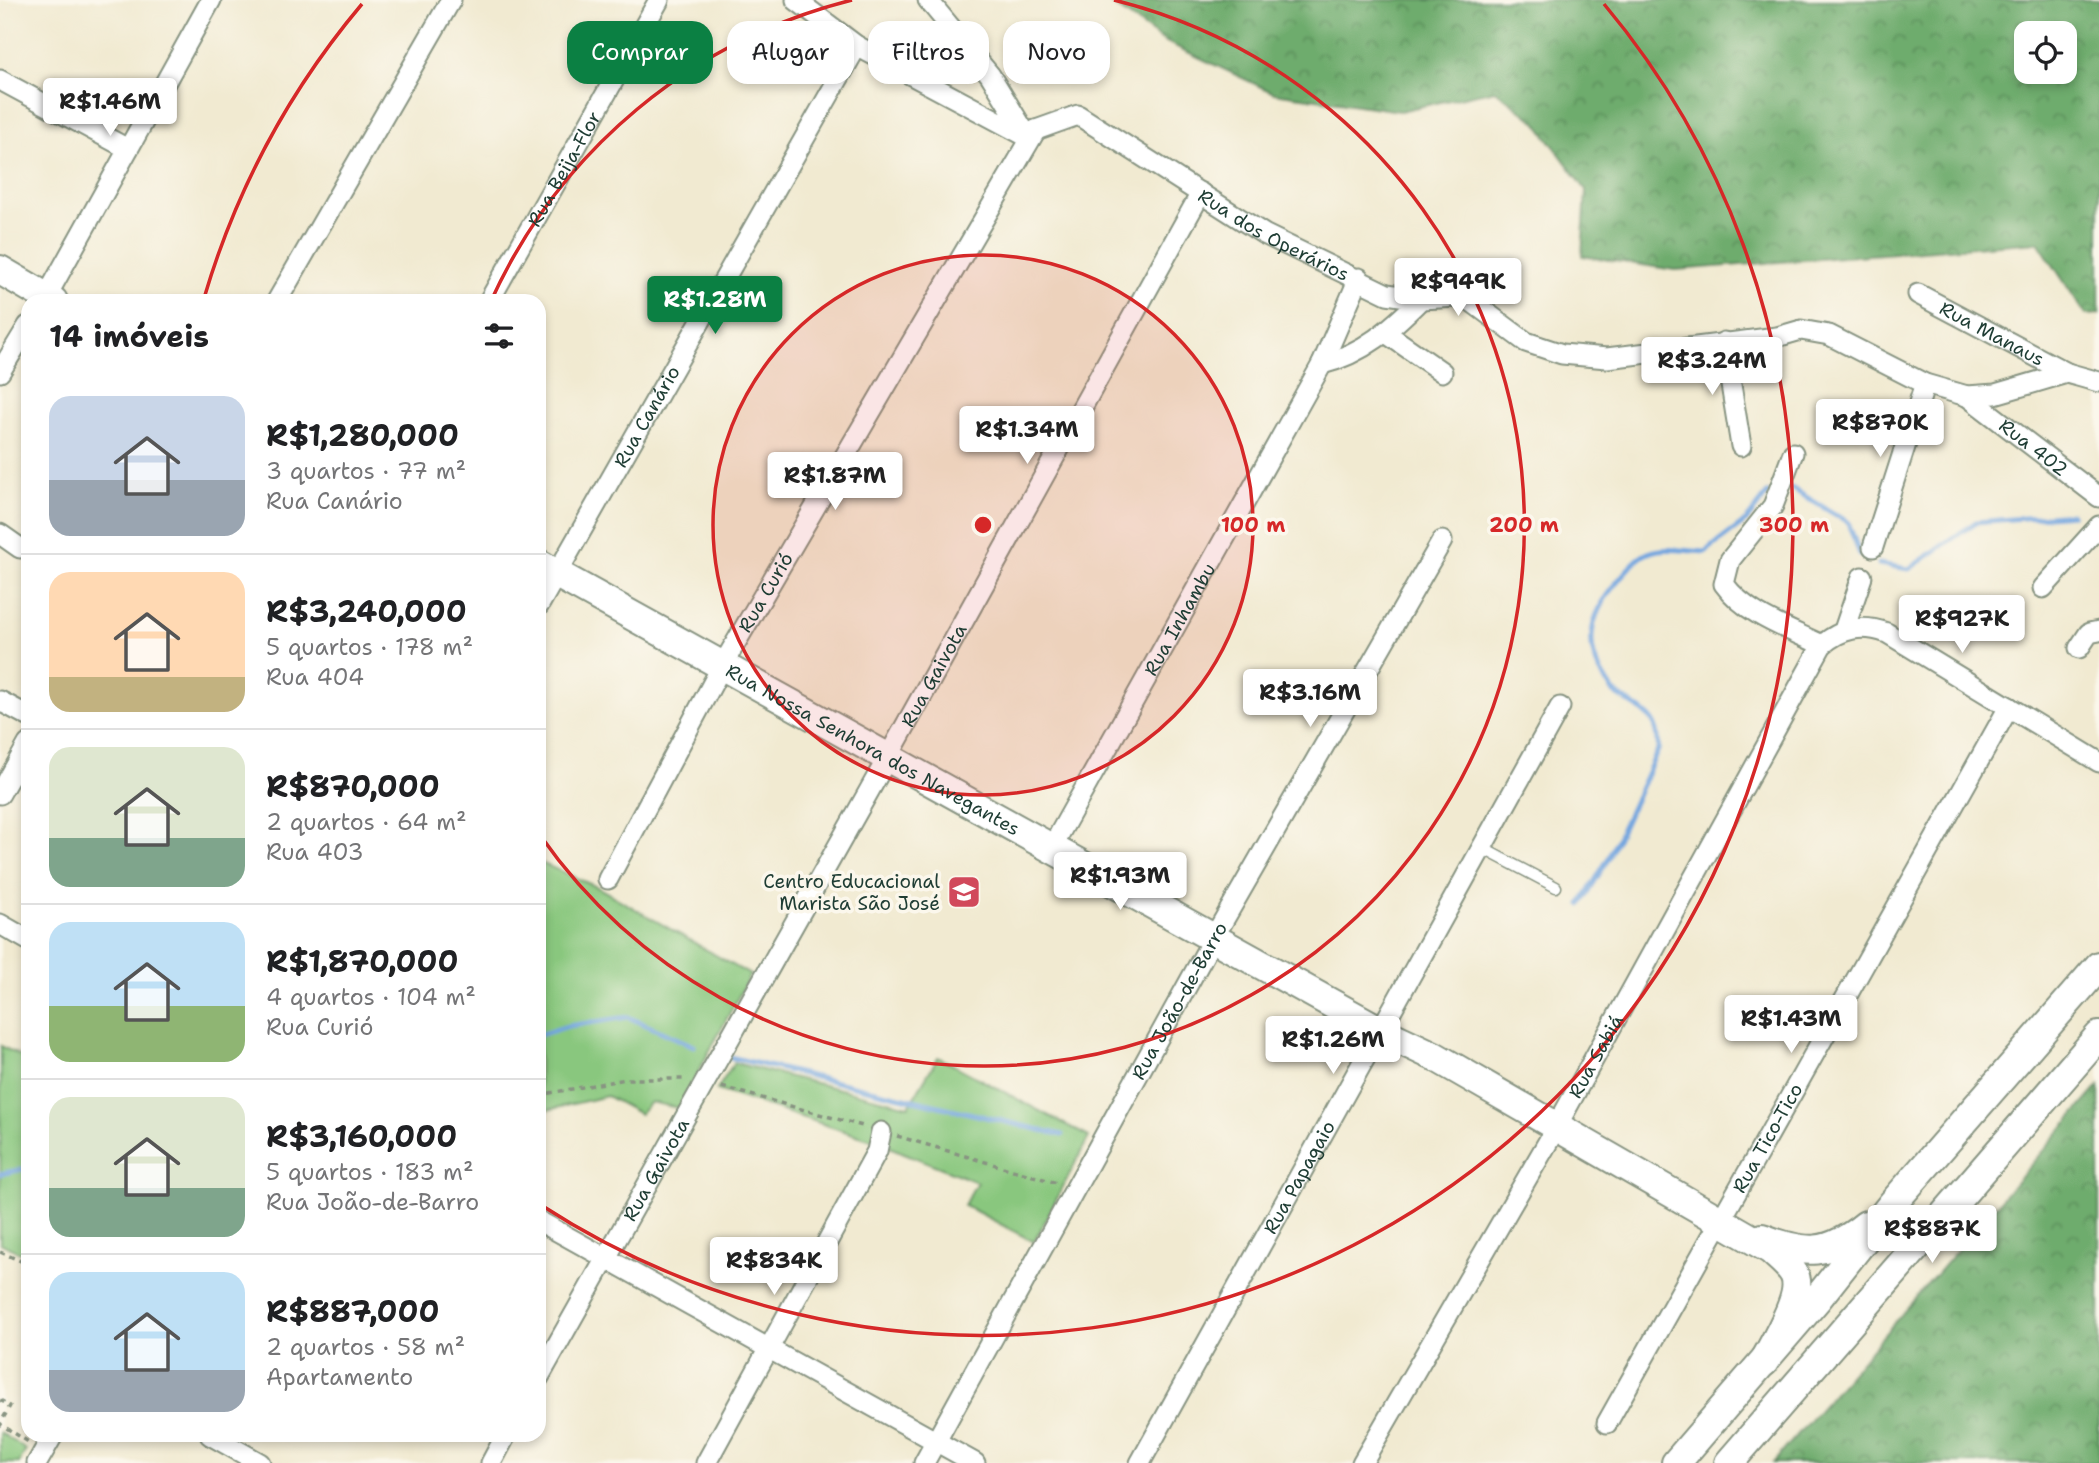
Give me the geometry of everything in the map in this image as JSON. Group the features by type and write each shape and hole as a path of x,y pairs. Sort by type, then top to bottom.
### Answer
{"street":[{"path":"50,294 211,0"},
{"path":"280,294 451,0"},
{"name":"Rua Beija-Flor","path":"493,294 659,0"},
{"path":"796,0 857,47 1032,134"},
{"path":"928,0 990,75 1032,134"},
{"name":"Rua Canário","path":"548,569 857,47"},
{"path":"0,80 128,149"},
{"name":"Rua dos Operários","path":"1032,134 1078,115 1264,234 1359,278 1387,294 1421,299 1458,297 1472,302 1526,342 1588,359 1777,337 1801,330 1829,335 1925,384 1967,396 1995,394 2067,373"},
{"name":"Rua Curió","path":"608,879 722,666 1032,134"},
{"name":"Rua Gaivota","path":"546,1364 887,759 1201,193"},
{"path":"0,270 38,294"},
{"name":"Rua Inhambu","path":"1052,846 1322,364 1359,278"},
{"name":"Rua Manaus","path":"1918,294 2067,373"},
{"path":"1322,364 1344,357 1386,333 1421,299"},
{"path":"1386,333 1442,372"},
{"path":"0,372 21,338"},
{"path":"1724,342 1741,446"},
{"path":"2067,373 2099,382"},
{"path":"1873,547 1925,384"},
{"name":"Rua 402","path":"1967,396 2099,497"},
{"path":"1793,453 1773,506 1730,560 1724,584 1734,598 1749,609 1822,645 1844,630 1872,628 1887,633 2099,761"},
{"path":"2043,588 2099,526"},
{"path":"0,534 20,548"},
{"name":"Rua João-de-Barro","path":"924,1463 1214,937 1442,541"},
{"name":"Rua Nossa Senhora dos Navegantes","path":"548,569 887,759 1052,846 1381,1031 1434,1056 1771,1250 1794,1273 1798,1284 1794,1301 1764,1362"},
{"path":"1844,630 1862,578"},
{"path":"2079,648 2088,633 2099,631"},
{"name":"Rua Sabiá","path":"1368,1461 1822,645"},
{"path":"0,701 21,712"},
{"name":"Rua Papagaio","path":"1140,1463 1560,706"},
{"name":"Rua Tico-Tico","path":"1607,1423 2009,707"},
{"path":"0,794 21,756"},
{"path":"0,924 21,936"},
{"path":"1676,1463 1764,1362 1893,1203 2099,966"},
{"path":"1729,1463 2099,1036"},
{"path":"706,1463 879,1141"},
{"name":"Rua Nossa Senhora dos Navegantes","path":"1721,1221 1804,1252 1843,1242 1893,1203"},
{"path":"546,1225 975,1463"},
{"path":"222,1442 260,1463"},
{"path":"491,1463 502,1442"}],"lane":[{"path":"1482,848 1556,887"}],"path":[{"path":"546,1094 625,1079 684,1079 704,1082"},
{"path":"0,1252 21,1261"},
{"path":"0,1400 10,1406 0,1424 21,1442"},
{"path":"21,1442 37,1455"}],"green space":[{"path":"1106,0 2099,0 2099,314 2086,315 2038,242 1675,270 1582,256 1586,190 1536,122 1495,90 1400,111 1274,93 1164,41"},
{"path":"546,865 597,887 750,975 679,1108 650,1102 640,1114 607,1096 546,1110"},
{"path":"1,1046 21,1056 21,1254 0,1243"},
{"path":"938,1057 1089,1137 1034,1242 964,1205 977,1182 869,1139 717,1090 734,1063 909,1106"},
{"path":"2099,1086 2099,1463 1773,1463"},
{"path":"0,1432 26,1450 19,1463 0,1463"}],"waterway":[{"path":"1791,488 1848,522 1860,555"},
{"path":"1581,904 1608,859 1658,750 1658,738 1652,720 1614,692 1596,662 1592,640 1595,618 1606,597 1634,562 1652,552 1662,550 1705,552 1746,521 1768,493"},
{"path":"1879,564 1909,569 1976,522 2072,514"},
{"path":"546,1033 568,1026 628,1017 694,1046"},
{"path":"730,1057 1062,1135"},
{"path":"0,1174 21,1170"}],"place":[{"name":"Centro Educacional Marista São José","path":"964,892"}]}
